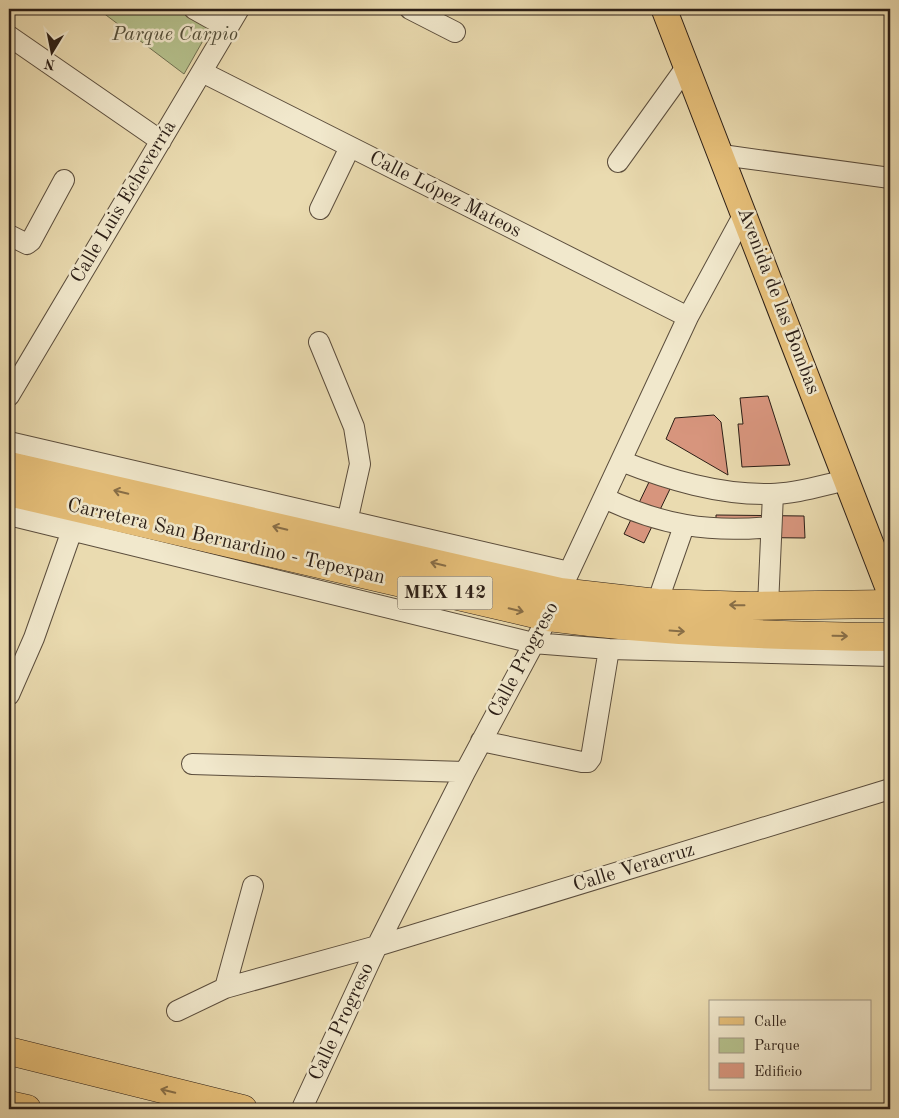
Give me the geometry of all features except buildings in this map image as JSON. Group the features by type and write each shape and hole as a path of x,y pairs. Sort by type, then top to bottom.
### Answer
{"highway":[{"name":"Carretera San Bernardino - Tepexpan","path":"9,466 345,531 657,604 768,606 890,604"},
{"name":"Carretera San Bernardino - Tepexpan","path":"9,492 76,520 548,617 625,627 694,632 890,637"},
{"path":"9,1051 238,1108"},
{"path":"9,1105 27,1109"}],"main road":[{"name":"Avenida de las Bombas","path":"664,9 890,593"}],"street":[{"path":"194,9 228,28"},
{"name":"Calle Luis Echeverría","path":"9,396 239,9"},
{"path":"410,9 455,32"},
{"path":"9,36 161,141"},
{"path":"618,162 687,66"},
{"name":"Calle López Mateos","path":"202,72 688,317"},
{"path":"320,209 350,147"},
{"path":"722,155 890,178"},
{"path":"9,235 27,244 31,240 64,180"},
{"name":"Calle Progreso","path":"303,1106 377,946 481,741 548,617 688,317 744,214"},
{"path":"9,442 345,531 360,464 354,427 319,342"},
{"path":"622,460 695,486 747,493 773,494 847,480"},
{"path":"768,606 773,494"},
{"path":"604,498 657,520 684,526 713,530 772,527"},
{"path":"9,515 76,520 533,642 609,649 890,656"},
{"path":"9,695 34,638 76,520"},
{"path":"657,604 684,526"},
{"path":"481,741 588,762 591,758 609,649"},
{"path":"192,764 465,772"},
{"name":"Calle Veracruz","path":"178,1011 225,988 377,946 890,789"},
{"path":"225,988 253,886"}],"green space":[{"name":"Parque Carpio","path":"98,9 204,9 217,16 184,74"}]}
